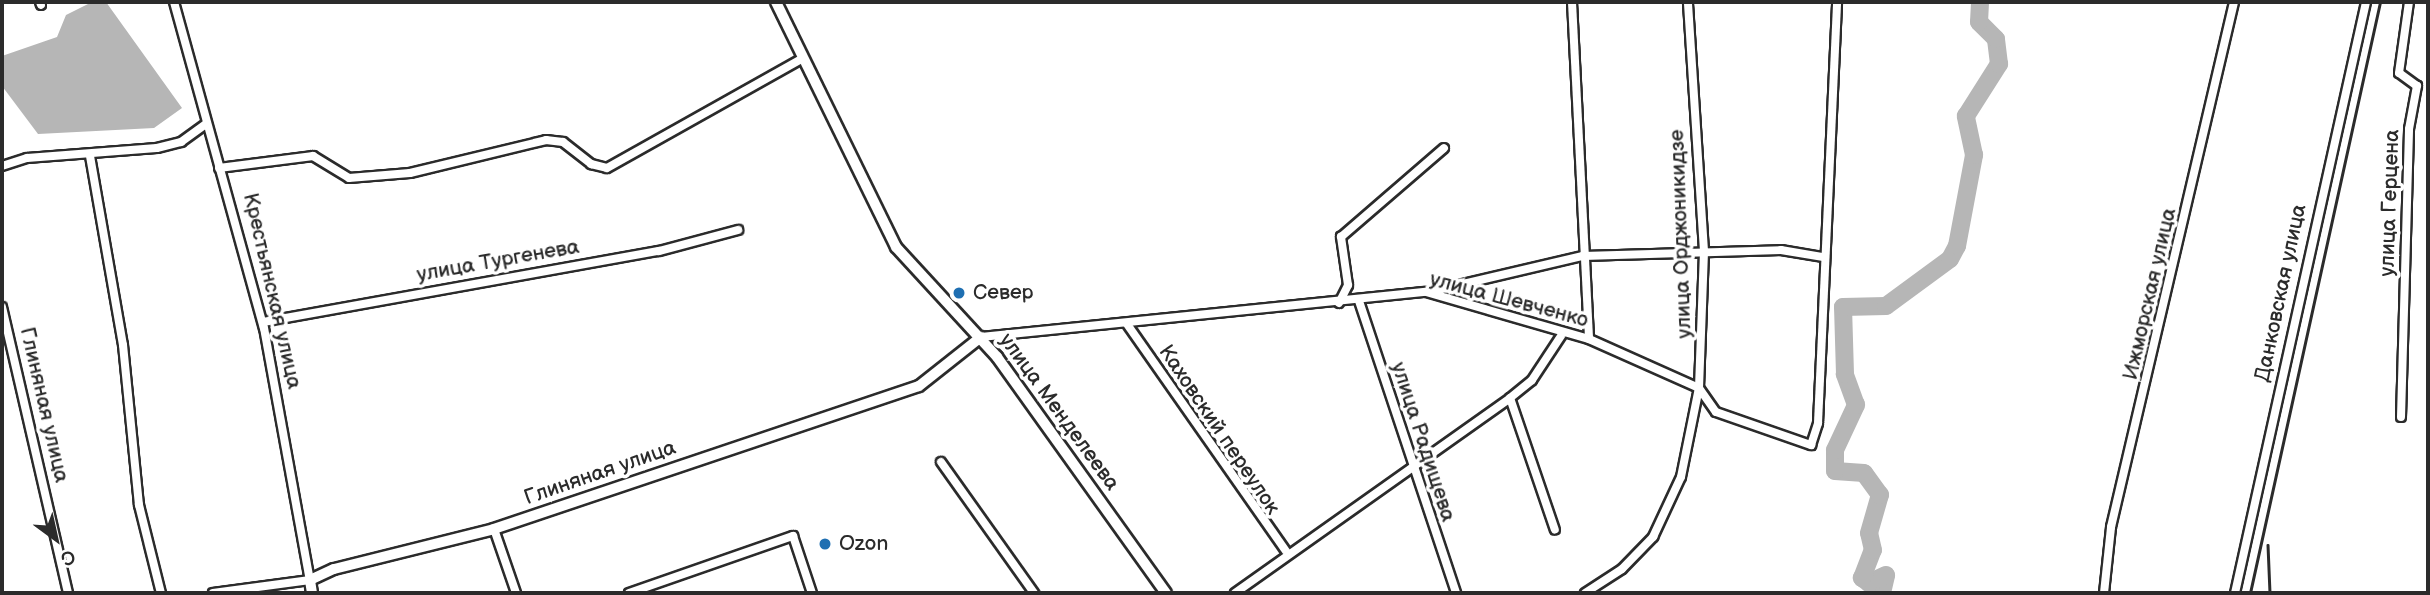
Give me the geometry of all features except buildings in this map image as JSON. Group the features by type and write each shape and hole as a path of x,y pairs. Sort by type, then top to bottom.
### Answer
{"street":[{"name":"Крестьянская улица","path":"174,2 263,321 312,593"},
{"name":"улица Менделеева","path":"776,2 801,59 896,247 981,337 1166,593"},
{"path":"1572,2 1589,340"},
{"name":"улица Орджоникидзе","path":"1585,593 1622,569 1653,537 1681,477 1699,388 1703,251 1688,2"},
{"path":"1426,292 1583,256 1703,251 1823,257 1837,2"},
{"name":"Ижморская улица","path":"2104,593 2111,527 2234,2"},
{"name":"Данковская улица","path":"2235,593 2366,2"},
{"name":"улица Герцена","path":"2401,417 2409,129 2417,86 2399,73 2409,2"},
{"path":"219,168 313,156 349,178 410,173 546,140 564,142 590,164 607,168 801,59"},
{"path":"2,166 27,158 90,156 181,142 207,123"},
{"path":"1339,303 1348,285 1341,237 1444,148"},
{"path":"90,156 123,345 139,505 161,593"},
{"name":"улица Тургенева","path":"263,321 659,251 738,230"},
{"name":"улица Шевченко","path":"981,337 1359,301 1426,292 1562,336 1589,340 1699,388 1716,412 1811,445 1818,423 1823,257"},
{"name":"улица Радищева","path":"1359,301 1410,467 1456,593"},
{"name":"Глиняная улица","path":"2,307 68,593"},
{"name":"Каховский переулок","path":"1127,324 1286,551"},
{"path":"1235,593 1286,551 1510,398 1532,380 1562,336"},
{"name":"Глиняная улица","path":"213,593 310,580 494,529 919,386 981,337"},
{"path":"1510,398 1555,530"},
{"path":"941,462 1034,593"},
{"path":"494,529 516,593"},
{"path":"629,593 793,536 812,593"}],"shaded area":[{"path":"92,2 106,2 182,108 154,128 38,134 2,86 2,56 57,37 66,15"}],"waterway":[{"path":"1882,593 1886,575 1869,583 1862,578 1873,550 1869,533 1880,495 1864,473 1835,471 1835,450 1856,405 1845,374 1843,307 1886,306 1950,259 1957,246 1974,155 1966,116 1999,64 1996,39 1979,22 1980,2"}],"railway":[{"path":"2250,593 2380,2"},
{"path":"2268,545 2270,593"}],"place":[{"name":"Север","path":"959,293"},
{"name":"Ozon","path":"825,544"}]}
